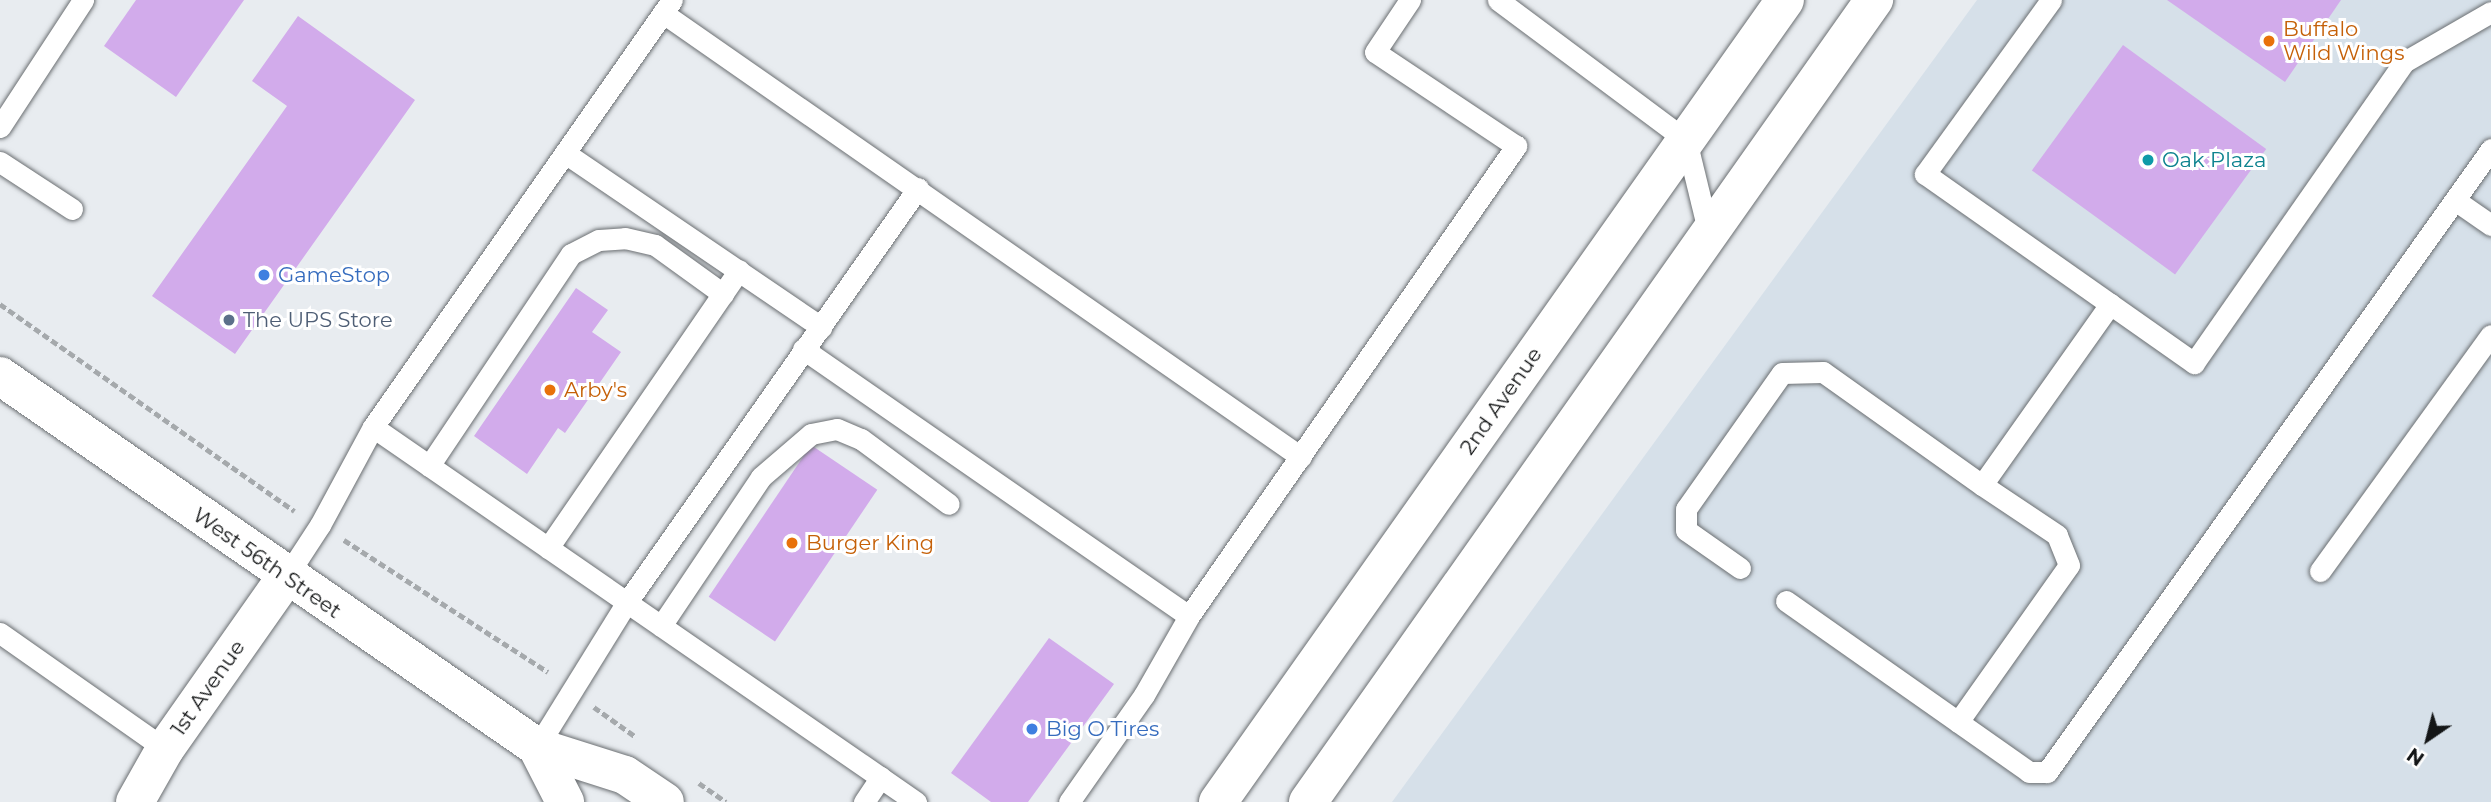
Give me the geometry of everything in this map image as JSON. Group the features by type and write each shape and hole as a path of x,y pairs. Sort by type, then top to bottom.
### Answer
{"main road":[{"name":"2nd Avenue","path":"1218,802 1785,0"},
{"path":"1308,802 1874,0"},
{"name":"West 56th Street","path":"0,376 286,577 537,747 679,790"},
{"name":"1st Avenue","path":"135,802 165,749 286,577"},
{"name":"West 56th Street","path":"537,747 565,802"}],"lane":[{"path":"0,127 83,0"},
{"path":"1069,802 1144,695 1189,616 1516,146 1375,52 1410,0"},
{"path":"1498,0 1685,140 1709,234"},
{"path":"2051,0 1926,174 2194,363 2404,62 2491,12"},
{"path":"286,577 320,525 373,427 668,6 918,188 1301,457"},
{"path":"1786,600 2029,772 2047,772 2491,149"},
{"path":"565,153 821,327"},
{"path":"0,162 72,209"},
{"path":"537,747 627,602 918,188"},
{"path":"2455,200 2491,225"},
{"path":"429,466 571,254 599,240 625,238 655,245 723,294"},
{"path":"548,548 739,270"},
{"path":"1982,485 2110,304"},
{"path":"2320,571 2491,335"},
{"path":"803,349 1189,616"},
{"path":"1740,568 1686,530 1685,509 1782,373 1823,372 2057,535 2069,565 1958,722"},
{"path":"373,427 916,802"},
{"path":"661,626 761,477 811,434 837,429 861,439 948,504"},
{"path":"0,633 165,749"},
{"path":"864,802 881,778"}],"path":[{"path":"0,304 290,509 320,525 572,691 638,738"},
{"path":"679,790 726,802"}],"shaded area":[{"path":"1977,0 2491,0 2491,802 1392,802"}],"building":[{"path":"136,0 244,0 176,97 104,46"},
{"name":"Buffalo Wild Wings","path":"2167,0 2341,0 2285,82"},
{"path":"298,16 415,100 235,354 152,296 287,106 252,81"},
{"name":"Oak Plaza","path":"2123,45 2266,149 2175,274 2032,170"},
{"name":"Arby's","path":"576,288 608,310 592,332 621,352 565,433 558,428 527,474 474,436"},
{"name":"Burger King","path":"811,445 877,490 775,641 709,597"},
{"name":"Big O Tires","path":"1049,638 1114,684 1028,802 991,802 951,773"}],"place":[{"name":"Buffalo Wild Wings","path":"2269,41"},
{"name":"Oak Plaza","path":"2148,160"},
{"name":"GameStop","path":"264,275"},
{"name":"The UPS Store","path":"229,320"},
{"name":"Arby's","path":"550,390"},
{"name":"Burger King","path":"792,543"},
{"name":"Big O Tires","path":"1032,729"}]}
